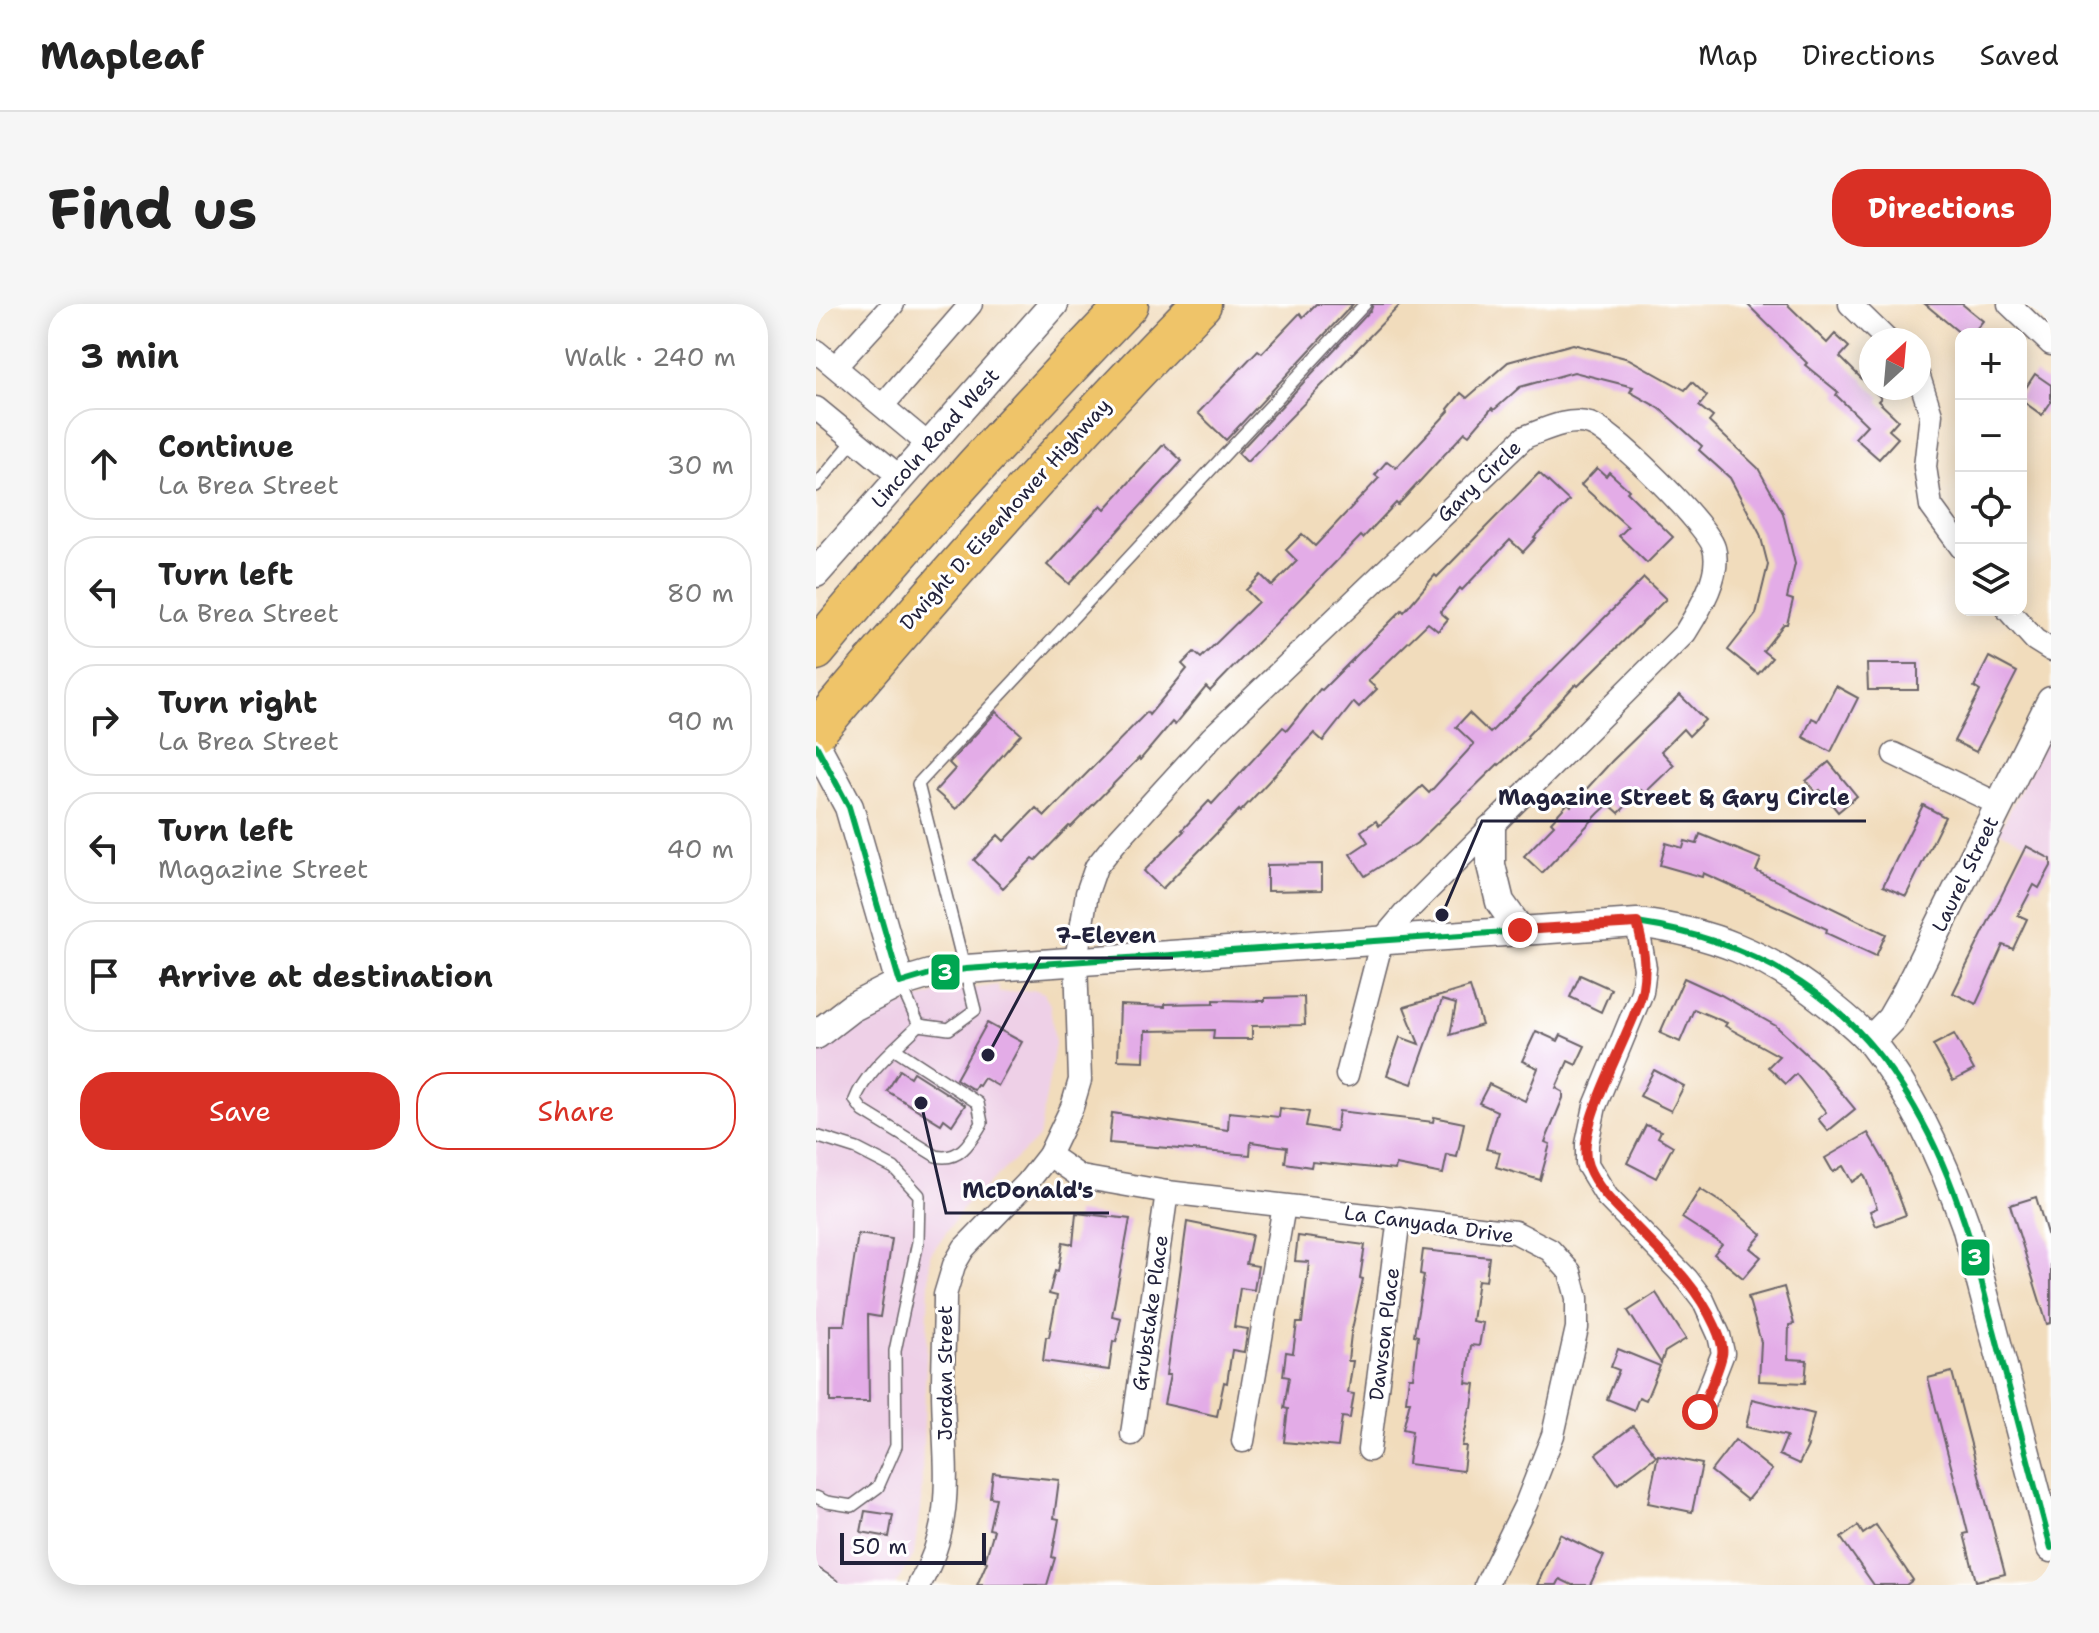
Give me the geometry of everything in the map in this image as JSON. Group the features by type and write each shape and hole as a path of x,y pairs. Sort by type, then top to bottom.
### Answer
{"highway":[{"path":"816,650 892,559 1028,408 1128,304"},
{"name":"Dwight D. Eisenhower Highway","path":"816,731 1016,498 1201,304"},
{"path":"816,613 828,600 892,559"}],"street":[{"path":"836,366 893,304"},
{"path":"883,405 971,304"},
{"name":"Lincoln Road West","path":"816,573 1054,304"},
{"path":"1850,304 1875,328"},
{"path":"2009,304 2051,344"},
{"path":"816,351 929,445"},
{"path":"1926,400 1931,414 1925,467 1931,506 1959,544"},
{"path":"816,408 900,477"},
{"name":"Gary Circle","path":"1076,960 1087,893 1096,867 1212,737 1525,437 1562,423 1589,423 1619,441 1709,539 1715,549 1714,568 1705,599 1685,633 1406,912 1382,940"},
{"path":"2013,616 2035,640 2051,650"},
{"name":"Laurel Street","path":"1870,1041 1891,1019 1907,991 2047,718"},
{"path":"816,745 849,807 900,983"},
{"path":"1894,754 2000,805"},
{"path":"1491,829 1491,865 1500,902 1520,930"},
{"path":"1637,923 1644,958 1642,992 1595,1106 1587,1144 1587,1164 1607,1197 1703,1300 1719,1335 1723,1353 1700,1412"},
{"path":"816,1035 851,1008 900,983 930,974 1076,960 1637,923 1704,935 1767,961 1799,980 1870,1041 1904,1092 1953,1187 2051,1548"},
{"path":"1347,1075 1382,940"},
{"name":"Jordan Street","path":"919,1585 941,1537 946,1503 943,1386 948,1280 964,1248 1027,1183 1049,1155 1072,1107 1080,1080 1076,960"},
{"name":"La Canyada Drive","path":"1049,1155 1081,1177 1167,1192 1515,1232 1550,1250 1570,1272 1577,1298 1577,1328 1553,1435 1526,1504 1486,1585"},
{"name":"Grubstake Place","path":"1132,1434 1167,1192"},
{"path":"1243,1441 1284,1206"},
{"name":"Dawson Place","path":"1369,1450 1399,1218"}],"lane":[{"path":"919,1025 949,1029 975,1010 918,784 1365,304"},
{"path":"816,486 854,440"},
{"path":"900,983 919,1025"},
{"path":"895,1049 978,1103 982,1123 960,1153 945,1158 936,1156 863,1111 855,1100 860,1087 895,1049 919,1025"},
{"path":"816,1136 857,1149 894,1168 919,1195 918,1242 895,1351 896,1446 878,1487 852,1506 816,1497"},
{"path":"816,1574 833,1585"}],"shaded area":[{"path":"2051,730 2051,857 1999,831"},
{"path":"998,985 999,993 1036,990 1044,993 1050,1005 1055,1044 1039,1137 964,1207 930,1255 921,1501 914,1555 895,1585 816,1585 816,1056 832,1041 864,1021 899,1006 937,993"}],"building":[{"path":"1316,304 1353,304 1226,440 1198,413 1258,350 1262,353 1300,313 1303,317"},
{"path":"1373,304 1401,304 1247,462 1238,453 1371,310"},
{"path":"1747,304 1787,304 1827,343 1835,334 1849,347 1840,357 1859,376 1859,400 1879,400 1898,420 1889,430 1898,438 1879,459 1855,438 1867,425 1836,395 1838,392 1805,365 1807,363"},
{"path":"1925,304 1962,304 1983,321 1977,328 1955,329"},
{"path":"1573,344 1629,359 1685,390 1692,382 1707,396 1699,406 1713,417 1709,422 1758,468 1783,513 1795,564 1787,598 1793,600 1787,624 1763,651 1772,658 1758,674 1728,650 1756,614 1768,565 1760,534 1730,478 1699,450 1702,446 1659,408 1630,392 1633,387 1574,372 1520,387 1494,410 1492,408 1469,435 1465,432 1398,505 1396,503 1363,538 1361,536 1210,691 1206,687 1175,725 1172,722 1140,760 1003,888 974,860 998,835 1004,841 1036,808 1045,816 1147,712 1149,715 1187,669 1182,664 1194,652 1201,658 1258,602 1246,590 1261,575 1272,586 1297,561 1286,550 1302,534 1315,546 1379,478 1375,475 1387,461 1396,468 1449,411 1461,393 1467,398 1508,362"},
{"path":"2035,374 2051,385 2051,402 2042,415 2027,404 2027,386"},
{"path":"1164,444 1182,461 1069,584 1047,565 1101,505 1105,509"},
{"path":"1597,468 1606,476 1609,472 1629,490 1627,492 1673,537 1647,563 1619,536 1628,527 1581,485"},
{"path":"1539,473 1569,501 1536,538 1523,552 1510,540 1440,612 1448,619 1438,631 1428,623 1368,681 1377,689 1359,707 1354,702 1323,741 1314,733 1162,889 1144,871 1283,727 1287,730 1320,689 1402,610 1404,612 1435,575 1437,577"},
{"path":"1644,578 1666,599 1578,686 1576,684 1528,738 1417,843 1365,876 1350,854 1368,842 1361,831 1376,821 1379,826 1422,786 1429,793 1474,744 1456,727 1469,713 1490,733"},
{"path":"1989,657 2017,672 1976,752 1954,741 1980,691 1974,687"},
{"path":"1867,664 1918,664 1918,690 1868,690"},
{"path":"1836,686 1858,698 1831,752 1803,737 1812,718 1818,721"},
{"path":"1680,695 1705,720 1689,736 1683,729 1661,751 1674,765 1645,793 1641,790 1619,813 1609,804 1542,873 1524,856 1554,825 1551,822 1568,803 1571,806"},
{"path":"996,712 1021,734 956,809 935,791 955,769 949,763"},
{"path":"1829,762 1857,796 1838,812 1820,790 1816,793 1806,781"},
{"path":"1923,805 1945,817 1906,896 1883,886"},
{"path":"1700,834 1761,859 1756,871 1886,934 1876,956 1826,933 1827,929 1703,873 1702,877 1660,865 1666,843 1683,848 1685,841 1697,844"},
{"path":"2026,846 2051,859 2051,866 2039,888 2034,885 2018,915 2027,919 2013,949 2003,945 1976,1004 1953,993"},
{"path":"1322,864 1322,890 1267,891 1267,865"},
{"path":"1580,975 1611,989 1601,1012 1570,997"},
{"path":"1684,978 1776,1026 1821,1068 1855,1109 1828,1131 1818,1119 1826,1112 1796,1074 1786,1084 1768,1067 1779,1056 1725,1026 1727,1023 1694,1009 1680,1042 1660,1033"},
{"path":"1470,987 1482,1025 1450,1035 1456,1004 1442,1000 1412,1084 1387,1075 1400,1037 1419,1044 1404,1007"},
{"path":"1304,997 1305,1025 1252,1026 1252,1039 1213,1039 1214,1030 1145,1031 1144,1061 1118,1060 1120,1005 1165,1007 1165,1004 1214,1003 1214,1000 1265,1001 1265,998"},
{"path":"987,1023 1022,1042 998,1086 984,1078 974,1090 956,1079"},
{"path":"1536,1031 1558,1041 1561,1035 1585,1046 1576,1065 1568,1061 1556,1088 1563,1092 1563,1098 1545,1142 1550,1144 1540,1180 1496,1167 1500,1152 1486,1149 1497,1111 1479,1103 1489,1084 1525,1101 1538,1068 1522,1061"},
{"path":"1954,1034 1974,1070 1953,1081 1933,1045"},
{"path":"900,1070 910,1077 913,1072 965,1105 952,1125 944,1119 941,1124 887,1091"},
{"path":"1654,1070 1684,1086 1671,1111 1640,1096"},
{"path":"1280,1108 1309,1112 1306,1126 1336,1131 1339,1111 1433,1122 1434,1117 1464,1123 1457,1157 1447,1155 1443,1174 1396,1165 1395,1170 1312,1162 1311,1167 1285,1163 1287,1147 1251,1142 1250,1155 1109,1143 1112,1113 1228,1130 1229,1112 1279,1117"},
{"path":"1646,1125 1661,1131 1658,1137 1673,1146 1656,1178 1627,1163"},
{"path":"1868,1133 1887,1166 1906,1215 1876,1226 1870,1211 1877,1208 1864,1174 1852,1182 1843,1166 1833,1172 1825,1158"},
{"path":"1700,1189 1736,1212 1762,1234 1750,1248 1761,1257 1743,1278 1714,1254 1722,1244 1682,1218"},
{"path":"2036,1197 2051,1247 2051,1323 2047,1324 2010,1205"},
{"path":"1076,1213 1130,1219 1112,1316 1121,1318 1116,1342 1113,1341 1109,1370 1043,1361 1057,1296 1049,1294 1055,1271 1058,1272 1063,1242 1073,1244"},
{"path":"1187,1222 1252,1235 1246,1264 1258,1266 1254,1290 1240,1288 1234,1327 1248,1329 1244,1352 1232,1350 1227,1383 1224,1382 1217,1416 1164,1404"},
{"path":"858,1234 892,1239 880,1317 868,1315 869,1402 830,1402 830,1325 844,1325"},
{"path":"1298,1236 1365,1245 1360,1278 1363,1279 1348,1361 1353,1361 1348,1393 1354,1394 1350,1418 1342,1417 1338,1447 1284,1442 1288,1409 1284,1408 1289,1377 1283,1376 1286,1352 1293,1353 1297,1323 1302,1323 1309,1262 1295,1261"},
{"path":"1423,1250 1489,1257 1486,1281 1478,1280 1472,1321 1483,1323 1479,1346 1471,1345 1466,1383 1475,1384 1462,1446 1466,1446 1463,1471 1408,1464 1412,1431 1403,1429 1410,1401 1406,1401 1409,1377 1413,1377 1418,1336 1414,1335 1424,1275 1420,1274"},
{"path":"1784,1287 1794,1324 1789,1325 1788,1359 1807,1360 1805,1383 1759,1381 1761,1342 1748,1297"},
{"path":"1656,1293 1686,1339 1665,1352 1661,1363 1628,1311"},
{"path":"1618,1349 1660,1366 1646,1400 1639,1397 1634,1410 1607,1399 1619,1370 1611,1367"},
{"path":"1952,1372 2005,1574 1976,1581 1964,1534 1968,1533 1928,1378"},
{"path":"1752,1399 1814,1414 1808,1446 1799,1464 1779,1455 1787,1436 1746,1427"},
{"path":"1633,1426 1656,1456 1618,1484 1596,1454"},
{"path":"1735,1440 1772,1470 1747,1500 1711,1471"},
{"path":"1658,1455 1702,1464 1692,1512 1648,1503"},
{"path":"993,1473 1059,1480 1054,1518 1059,1519 1052,1557 1055,1558 1047,1585 977,1585 987,1562 994,1530 989,1529 996,1498 990,1497"},
{"path":"865,1511 893,1515 889,1537 861,1532"},
{"path":"1876,1525 1913,1580 1906,1585 1874,1585 1841,1538 1858,1526 1863,1534"},
{"path":"1560,1534 1604,1556 1590,1585 1572,1585 1560,1579 1557,1585 1537,1585"}],"transit line":[{"name":"3","path":"816,745 849,807 900,983 930,974 966,969 1637,923 1701,937 1757,958 1806,986 1848,1021 1885,1062 1916,1110 1943,1164 1973,1250 2051,1548"}],"place":[{"name":"Magazine Street & Gary Circle","path":"1442,915"},
{"name":"7-Eleven","path":"988,1055"},
{"name":"McDonald's","path":"921,1103"}],"route":[{"path":"1520,930 1637,923 1645,968 1642,992 1595,1106 1587,1144 1587,1164 1607,1197 1687,1279 1703,1300 1719,1335 1723,1353 1700,1412"}]}
